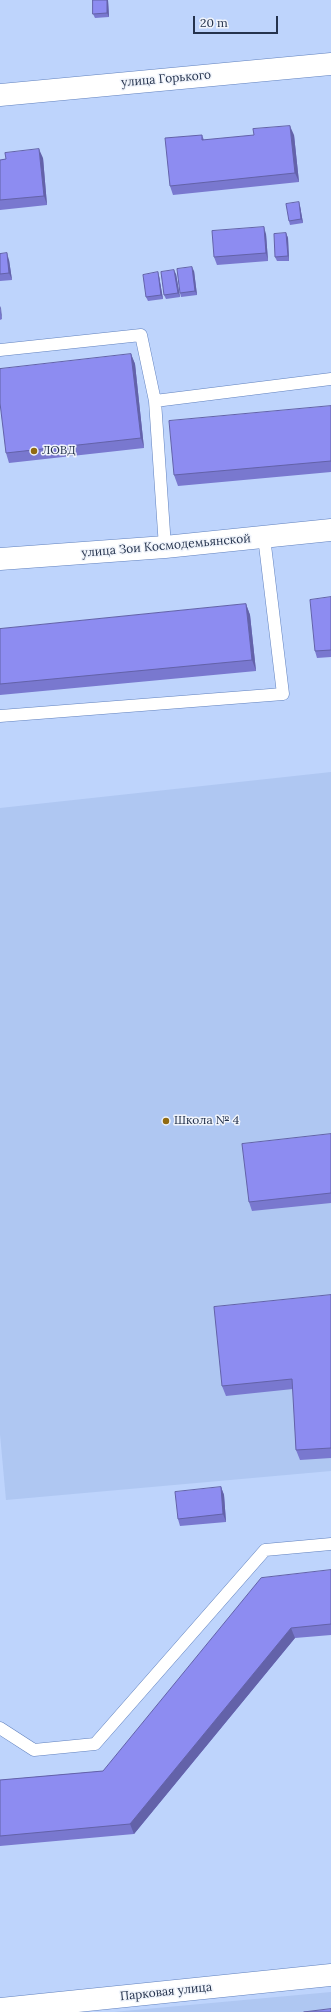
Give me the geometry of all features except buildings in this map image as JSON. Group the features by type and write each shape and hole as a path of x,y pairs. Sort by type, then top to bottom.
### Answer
{"street":[{"name":"улица Горького","path":"0,94 331,64"},
{"name":"улица Зои Космодемьянской","path":"0,559 165,547 331,530"},
{"name":"Парковая улица","path":"0,2009 331,1975"}],"lane":[{"path":"0,350 141,336 155,401 165,547"},
{"path":"155,401 331,379"},
{"path":"0,716 283,694 264,537"},
{"path":"0,1728 34,1750 95,1744 264,1550 331,1544"}],"shaded area":[{"name":"Школа № 4","path":"331,772 331,1471 6,1500 0,1434 0,808"},
{"path":"331,1992 331,2012 114,2012 124,2011"}],"place":[{"name":"ЛОВД","path":"34,451"},
{"name":"Школа № 4","path":"166,1121"}]}
